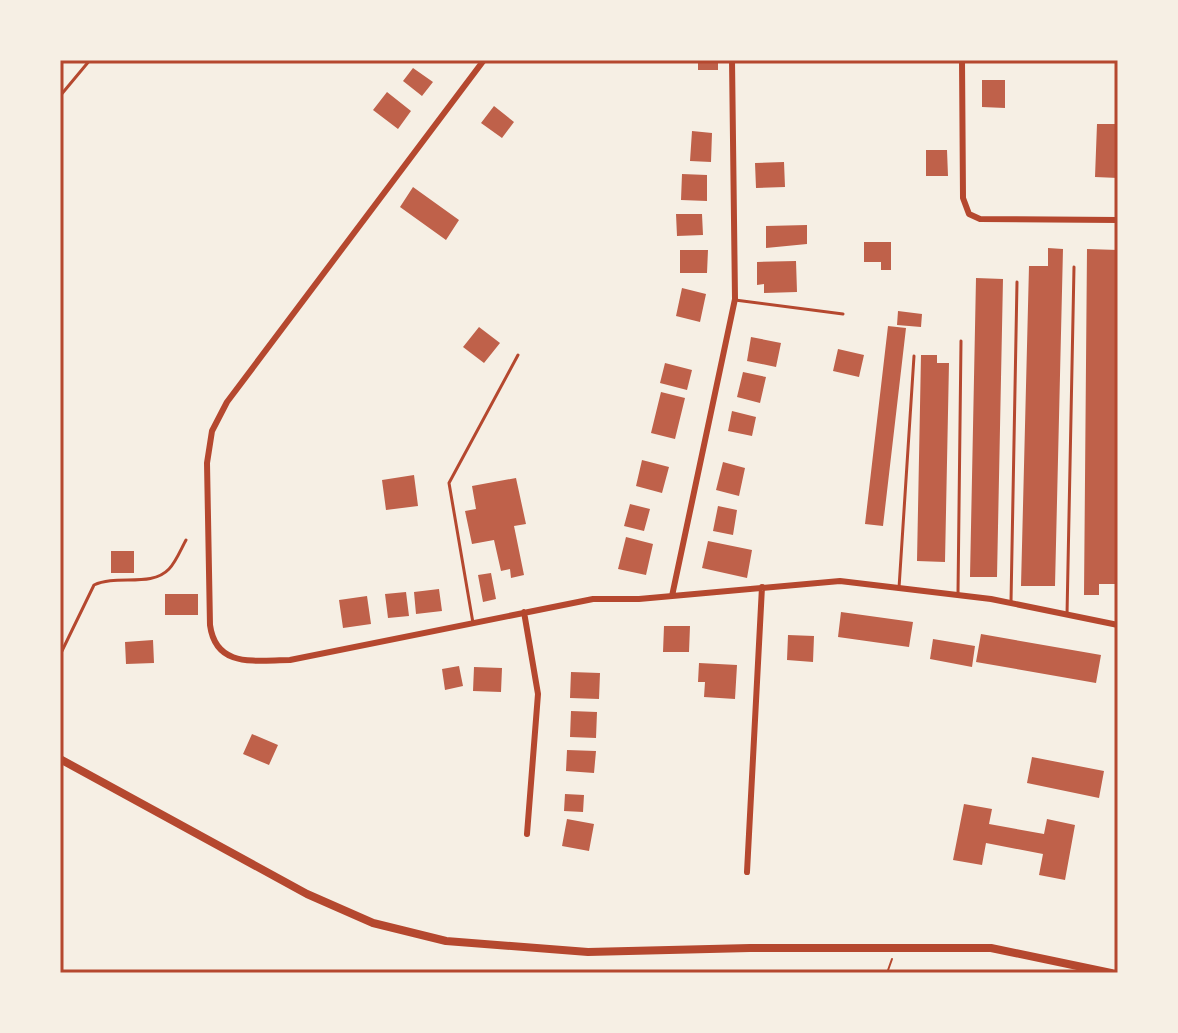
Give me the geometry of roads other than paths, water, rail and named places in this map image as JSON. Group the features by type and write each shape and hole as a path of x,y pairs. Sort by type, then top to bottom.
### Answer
{"main road":[{"path":"60,759 307,894 373,923 446,941 588,952 764,947 991,948 1111,973"}],"street":[{"path":"484,60 227,402 212,431 207,463 210,625 215,644 229,657 238,660 290,660 593,599 639,599 840,581 1010,603 1118,625"},
{"path":"672,596 735,299 732,60"},
{"path":"962,60 963,198 969,214 980,219 1118,220"},
{"path":"747,872 762,587"},
{"path":"524,612 538,694 527,834"}],"lane":[{"path":"60,96 90,60"},
{"path":"1067,615 1074,267"},
{"path":"1010,603 1017,282"},
{"path":"735,299 843,314"},
{"path":"958,595 961,341"},
{"path":"473,623 449,483 518,355"},
{"path":"899,588 914,356"},
{"path":"60,655 94,585 105,580 155,578 170,569 186,540"}]}
